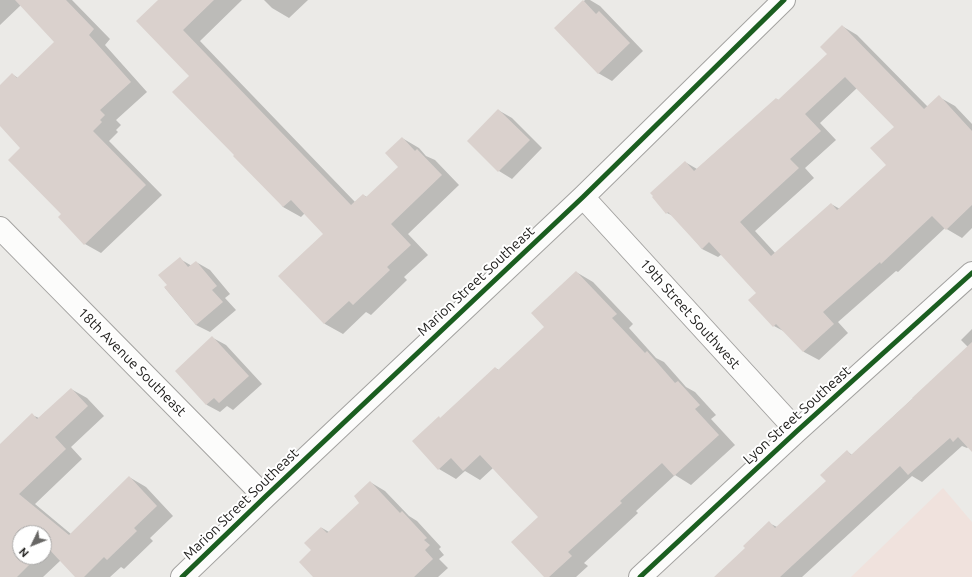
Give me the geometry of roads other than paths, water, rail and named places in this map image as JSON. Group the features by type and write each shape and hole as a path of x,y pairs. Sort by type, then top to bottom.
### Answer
{"street":[{"name":"Marion Street Southeast","path":"182,577 265,496 583,197 784,0"},
{"name":"19th Street Southwest","path":"583,197 797,431"},
{"name":"18th Avenue Southeast","path":"0,228 265,496"},
{"name":"Lyon Street Southeast","path":"640,577 797,431 972,273"}]}
